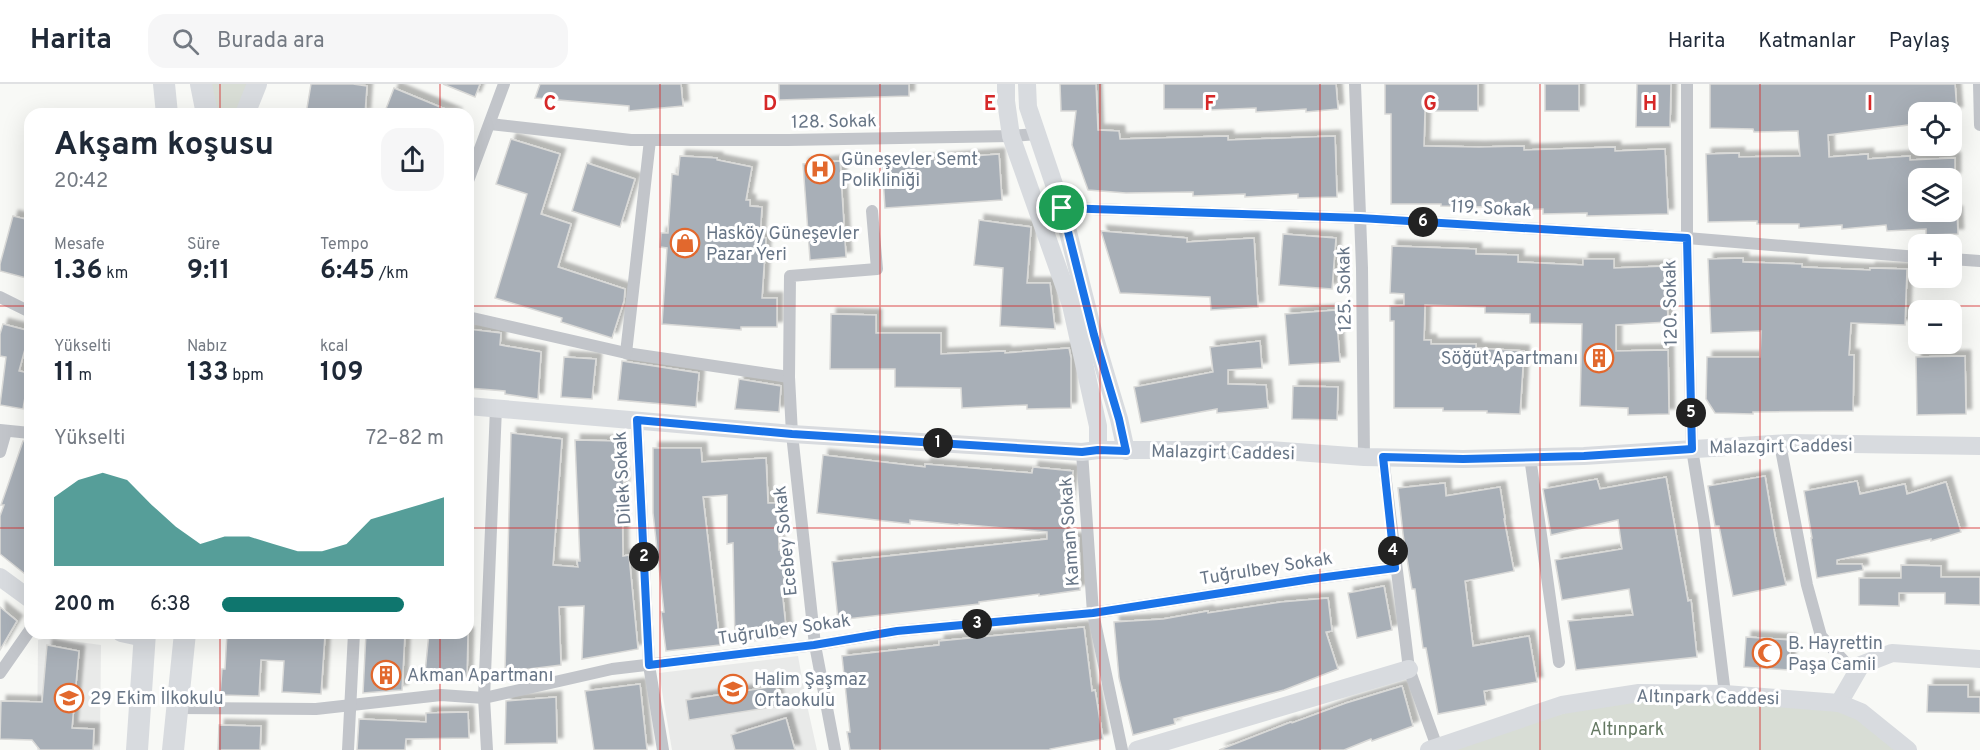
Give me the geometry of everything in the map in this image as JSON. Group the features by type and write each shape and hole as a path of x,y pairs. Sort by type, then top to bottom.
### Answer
{"highway":[{"path":"164,84 166,108"},
{"path":"201,84 206,108"},
{"path":"136,750 144,639"},
{"path":"173,750 184,639"}],"main road":[{"path":"247,108 257,84"}],"street":[{"path":"474,165 504,84"},
{"path":"1006,84 1011,136 1071,305 1098,426 1090,451"},
{"path":"1027,84 1028,107 1062,208 1126,451"},
{"name":"125. Sokak","path":"1355,84 1364,457"},
{"name":"120. Sokak","path":"1687,84 1687,238 1692,449 1704,523 1725,694"},
{"path":"1979,84 1980,125"},
{"name":"128. Sokak","path":"490,124 631,140 788,140 1037,134"},
{"path":"626,353 650,140"},
{"name":"119. Sokak","path":"1062,208 1360,218 1687,238 1908,255"},
{"name":"Ecebey Sokak","path":"835,750 814,645 792,434 789,377 790,276 877,268 872,211"},
{"path":"1962,260 1980,261"},
{"path":"0,297 24,309"},
{"path":"474,318 626,353 789,377"},
{"name":"Malazgirt Caddesi","path":"474,406 792,434 1090,451 1270,450 1364,457 1463,459 1584,456 1780,444 1980,447"},
{"path":"487,750 484,698 496,408"},
{"name":"Dilek Sokak","path":"637,420 649,665 663,750"},
{"path":"0,452 3,430 24,432"},
{"path":"1780,444 1807,585 1821,636 1856,674"},
{"name":"Kaman Sokak","path":"1090,451 1093,613 1122,750"},
{"path":"1383,457 1409,669 1433,749"},
{"path":"1530,457 1558,662"},
{"name":"Tuğrulbey Sokak","path":"177,708 315,709 441,695 484,698 612,669 814,645 897,631 1093,613 1395,568"},
{"path":"0,577 24,595"},
{"path":"0,673 24,639"},
{"path":"348,750 354,639"},
{"path":"1839,703 1861,665 1892,653 1980,659"},
{"path":"1137,750 1409,669"},
{"name":"Altınpark Caddesi","path":"1433,749 1462,744 1562,705 1639,693 1725,694 1839,703 1861,712 1908,750"}],"shaded area":[{"name":"29 Ekim İlkokulu","path":"56,639 101,645 100,750 37,750 38,640"},
{"name":"Halim Şaşmaz Ortaokulu","path":"798,656 817,750 672,750 659,673"}],"green space":[{"path":"211,84 251,84 243,108 213,108"},
{"name":"Altınpark","path":"1639,693 1839,703 1908,750 1429,750"}],"building":[{"path":"311,84 367,86 365,108 307,108"},
{"path":"443,84 480,84 475,97"},
{"path":"540,84 681,84 683,106 629,111 629,106 535,98"},
{"path":"779,84 909,84 909,96 779,100"},
{"path":"1060,84 1096,84 1098,130 1119,131 1120,139 1228,136 1228,140 1335,136 1337,197 1298,198 1298,194 1245,197 1245,194 1193,196 1193,192 1126,193 1088,190 1072,145 1076,111 1061,111"},
{"path":"1164,84 1336,84 1338,109 1306,112 1306,109 1256,112 1256,108 1164,109"},
{"path":"1385,84 1478,84 1478,111 1425,111 1424,146 1524,146 1524,150 1615,147 1615,151 1665,149 1668,214 1587,216 1587,213 1543,214 1543,209 1492,211 1492,207 1391,204 1391,114 1385,114"},
{"path":"1545,84 1579,84 1579,111 1545,111"},
{"path":"1637,84 1671,84 1670,127 1636,127"},
{"path":"1710,84 1955,84 1956,102 1908,102 1908,125 1828,135 1829,157 1868,154 1868,159 1910,156 1910,160 1955,158 1955,168 1908,168 1908,222 1957,222 1958,234 1926,234 1926,229 1887,231 1886,225 1842,229 1842,225 1799,228 1799,224 1757,224 1757,221 1708,222 1706,154 1739,153 1739,157 1800,156 1798,131 1754,132 1753,129 1710,128"},
{"path":"394,88 442,108 386,108"},
{"path":"511,139 560,154 541,214 571,224 558,267 625,289 624,301 612,338 561,322 562,318 495,298 527,194 496,184"},
{"path":"999,154 1002,200 885,208 882,163"},
{"name":"Hasköy Güneşevler Pazar Yeri","path":"680,156 717,158 717,160 752,167 746,200 750,200 750,206 762,207 760,237 766,238 762,298 777,298 777,327 741,327 741,330 662,324 667,248 660,247 661,233 668,233 672,174 678,175"},
{"path":"840,161 846,257 810,260 803,164"},
{"path":"587,163 635,179 620,227 572,211"},
{"path":"13,216 24,219 24,277 0,271"},
{"path":"979,220 1031,227 1027,283 1050,283 1055,329 1000,326 1003,268 974,265"},
{"path":"1101,231 1187,238 1187,242 1254,238 1258,307 1211,310 1210,297 1120,293"},
{"path":"1283,234 1336,238 1332,289 1279,285"},
{"path":"1392,246 1476,249 1476,254 1518,255 1518,262 1583,265 1583,259 1614,259 1614,268 1666,266 1668,322 1616,325 1616,351 1668,350 1669,414 1628,415 1628,408 1580,406 1582,324 1530,323 1530,314 1485,313 1485,307 1425,305 1424,340 1431,340 1431,344 1476,344 1476,348 1524,351 1520,414 1443,411 1443,408 1394,408 1394,321 1390,321 1390,306 1404,305 1404,294 1390,293"},
{"path":"1743,258 1743,262 1802,264 1802,267 1907,269 1905,325 1851,323 1849,355 1854,355 1853,411 1715,413 1706,399 1707,357 1760,357 1761,331 1711,333 1708,259"},
{"path":"1336,310 1340,362 1289,365 1285,314"},
{"path":"831,314 876,315 876,333 941,333 941,354 1005,351 1005,353 1069,348 1071,408 1027,409 1027,405 962,408 961,388 895,387 895,369 830,369"},
{"path":"3,324 24,329 24,353 19,371 24,372 23,409 0,405 6,357 0,356 0,334"},
{"path":"474,330 501,333 500,345 541,352 538,399 505,394 505,391 474,388"},
{"path":"1260,341 1262,368 1228,370 1228,384 1266,385 1268,408 1217,413 1217,409 1141,423 1134,387 1213,372 1210,347"},
{"path":"1965,356 1966,414 1917,415 1916,357"},
{"path":"564,357 596,359 592,399 561,397"},
{"path":"622,361 699,373 696,407 618,400"},
{"path":"739,379 781,386 779,412 735,409"},
{"path":"1293,386 1338,387 1337,420 1292,419"},
{"path":"511,433 562,439 553,565 578,567 577,561 580,561 575,440 619,441 624,486 622,486 623,556 629,555 638,649 582,659 584,606 559,607 561,665 505,672"},
{"path":"24,441 24,573 0,554 0,516 4,505 1,505"},
{"path":"653,448 701,448 702,462 766,458 768,503 778,503 779,550 785,550 786,590 782,590 787,637 735,643 733,543 727,544 727,495 703,497 720,645 666,651 653,513"},
{"path":"823,455 925,467 925,464 1032,473 1033,467 1073,471 1064,540 1079,538 1080,590 838,620 832,562 1047,539 1047,532 910,520 910,524 817,513"},
{"path":"1765,476 1786,585 1733,596 1719,526 1715,526 1708,486"},
{"path":"1666,477 1688,601 1691,600 1697,657 1576,670 1568,621 1633,615 1629,589 1562,600 1555,560 1622,549 1618,520 1551,535 1543,489 1597,479 1600,489"},
{"path":"1857,481 1860,494 1905,484 1907,494 1946,482 1961,532 1931,541 1931,539 1837,560 1837,564 1862,564 1863,570 1817,578 1804,491"},
{"path":"1445,483 1446,496 1500,487 1514,571 1465,581 1473,646 1529,636 1537,682 1484,691 1486,705 1438,714 1426,648 1423,648 1415,589 1412,589 1398,488"},
{"path":"1901,565 1941,566 1941,577 1980,577 1980,605 1945,604 1945,593 1899,593 1899,606 1859,605 1859,578 1901,578"},
{"path":"1384,586 1392,630 1357,638 1348,593"},
{"path":"1328,598 1332,631 1326,632 1338,669 1284,690 1174,719 1175,724 1133,735 1119,678 1114,622 1163,619 1208,611 1208,613 1281,602"},
{"path":"0,607 17,621 0,650"},
{"path":"1084,627 1092,691 1095,690 1103,739 1050,750 850,750 842,656 939,645 939,641"},
{"name":"B. Hayrettin Paşa Camii","path":"1746,637 1791,640 1789,670 1744,667"},
{"path":"227,639 325,639 321,694 282,692 284,661 261,660 259,696 220,695 222,669 225,669"},
{"name":"Akman Apartmanı","path":"366,639 405,639 402,690 363,693"},
{"path":"428,639 468,639 467,677 424,683"},
{"path":"47,645 79,651 72,728 94,729 93,750 40,750 32,740 0,739 1,701 42,702"},
{"path":"640,684 647,750 594,750 585,691"},
{"path":"1928,685 1968,685 1968,697 1980,697 1980,713 1927,712"},
{"path":"776,686 779,706 689,720 686,700"},
{"path":"1402,686 1413,726 1372,741 1371,739 1344,750 1219,750 1291,722"},
{"path":"556,697 557,743 505,744 506,701"},
{"path":"468,712 469,738 406,739 405,750 357,750 359,719 426,722 426,713"},
{"path":"786,718 795,750 735,750 731,735"},
{"path":"219,725 261,726 260,750 218,750"}],"place":[{"name":"Güneşevler Semt Polikliniği","path":"820,169"},
{"name":"Hasköy Güneşevler Pazar Yeri","path":"685,243"},
{"name":"Söğüt Apartmanı","path":"1599,358"},
{"name":"B. Hayrettin Paşa Camii","path":"1767,653"},
{"name":"Akman Apartmanı","path":"386,675"},
{"name":"Halim Şaşmaz Ortaokulu","path":"733,689"},
{"name":"29 Ekim İlkokulu","path":"69,698"}],"route":[{"path":"1062,208 1360,218 1687,238 1692,449 1584,456 1463,459 1383,457 1395,568 1093,613 897,631 814,645 649,665 637,420 792,434 1082,452 1126,451 1062,208"}]}
